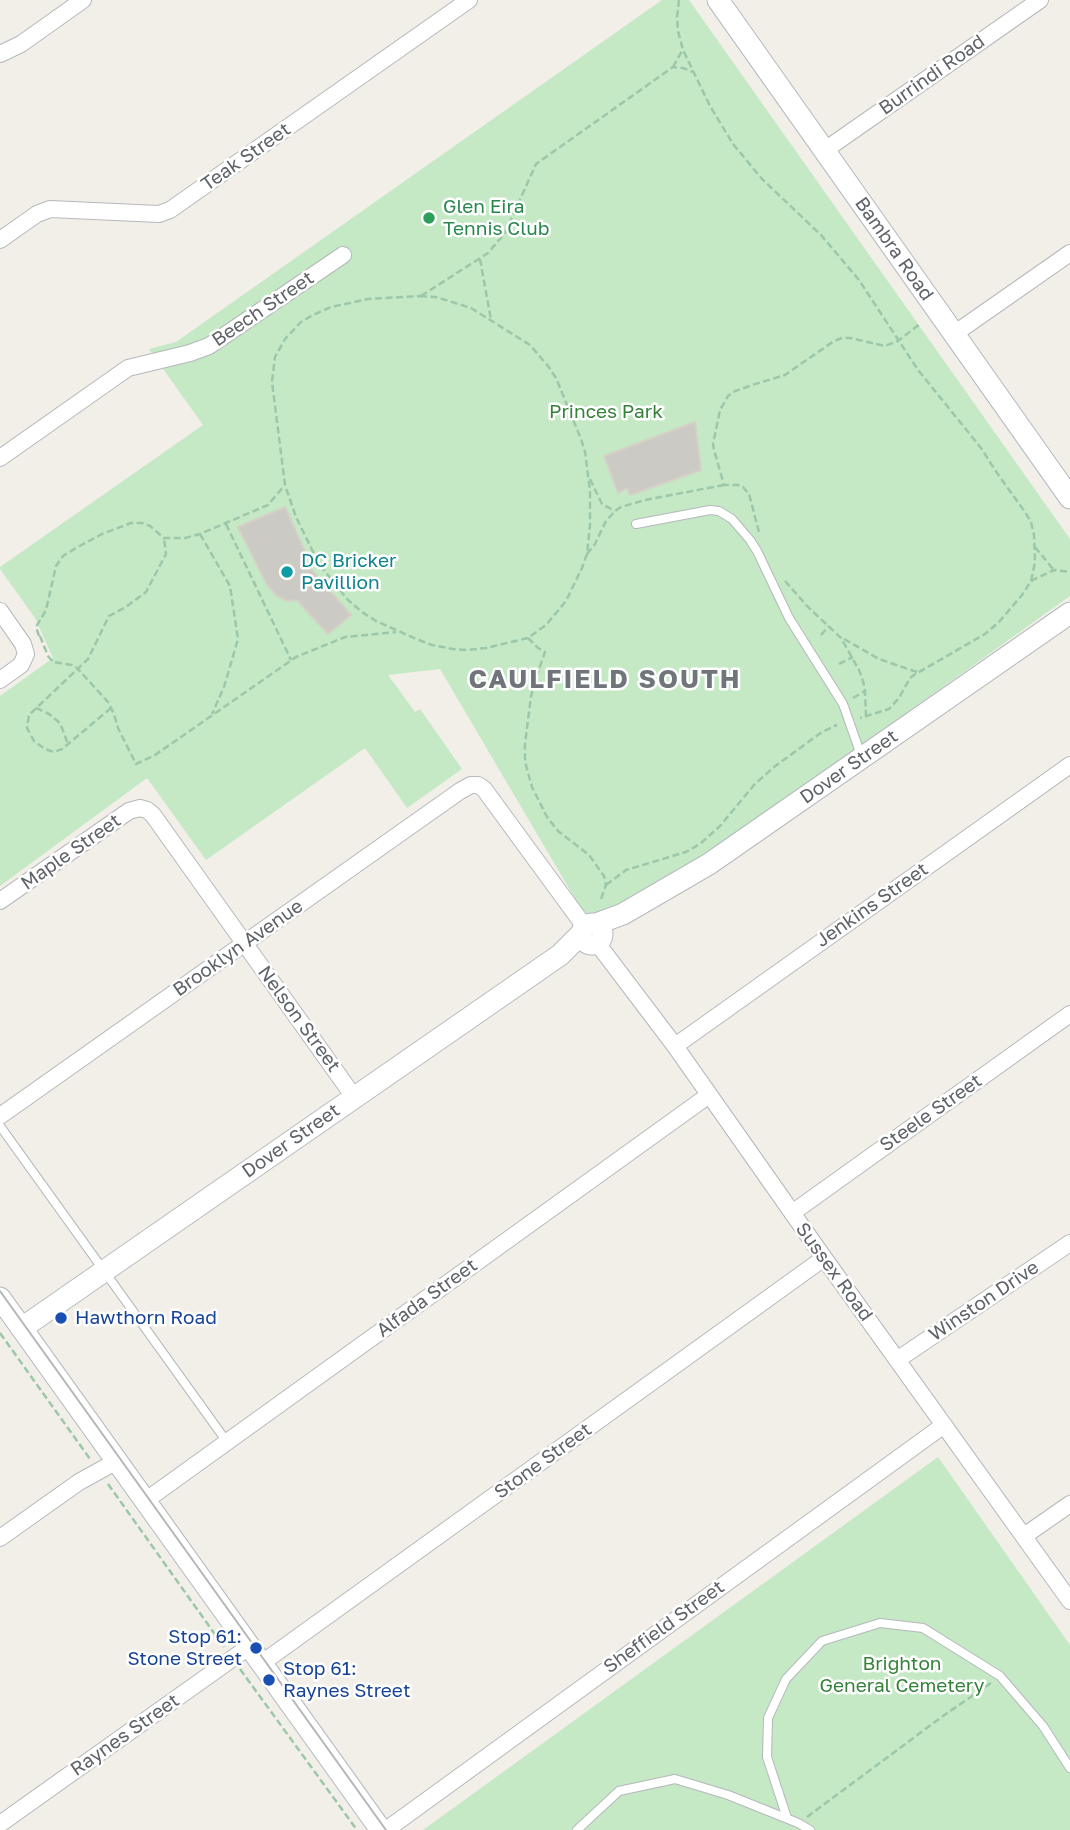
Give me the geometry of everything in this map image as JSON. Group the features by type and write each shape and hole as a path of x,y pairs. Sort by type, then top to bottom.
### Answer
{"street":[{"path":"0,54 21,44 83,0"},
{"name":"Teak Street","path":"0,240 37,214 50,209 159,214 170,210 469,0"},
{"name":"Bambra Road","path":"718,0 1070,498"},
{"name":"Burrindi Road","path":"825,150 1040,0"},
{"path":"954,334 1070,253"},
{"name":"Beech Street","path":"0,458 128,369 209,346 342,255"},
{"path":"0,611 25,650 21,665 0,680"},
{"name":"Dover Street","path":"22,1328 592,931 709,864 1070,613"},
{"name":"Jenkins Street","path":"675,1046 1070,765"},
{"name":"Brooklyn Avenue","path":"0,1116 460,791 471,785 478,785"},
{"name":"Sussex Road","path":"478,785 488,794 566,902 592,931 1070,1601"},
{"name":"Nelson Street","path":"144,808 153,815 354,1097"},
{"name":"Maple Street","path":"0,901 129,811 144,808"},
{"name":"Steele Street","path":"792,1213 1070,1014"},
{"name":"Alfada Street","path":"145,1501 709,1095"},
{"name":"Winston Drive","path":"897,1360 1070,1243"},
{"name":"Stone Street","path":"248,1656 824,1258"},
{"path":"0,1298 22,1328 106,1463 145,1501 248,1656 384,1830"},
{"name":"Sheffield Street","path":"384,1830 944,1425"},
{"path":"0,1538 106,1463"},
{"path":"1024,1536 1070,1504"},
{"name":"Raynes Street","path":"0,1824 248,1656"}],"lane":[{"path":"636,524 710,510 719,511 733,519 757,551 785,611 843,704 862,758"},
{"path":"0,1126 227,1442"},
{"path":"787,1818 767,1757 768,1718 786,1679 822,1642 880,1623 923,1628 1000,1676 1043,1726 1070,1768"},
{"path":"577,1830 619,1791 675,1779 728,1795 810,1830"}],"path":[{"path":"606,885 626,870 693,849 720,827 754,785 786,757 822,732 849,720 883,712 894,704 909,678 917,671 992,628 1015,604 1031,581 1035,547 1031,522 1026,512 996,474 981,448 930,386 880,311 821,235 744,159 723,128 683,50 678,31 679,0"},
{"path":"421,296 488,253 505,233 536,164 673,66 683,50"},
{"path":"673,66 693,72"},
{"path":"480,259 491,320"},
{"path":"421,296 471,308 530,345 556,378 581,439 588,476 590,525 587,554 566,601 546,625 528,638 466,650 432,645 376,621 362,612 331,581 319,564 306,540 285,485 272,382 275,357 285,339 301,322 331,307 368,299 421,296"},
{"path":"724,485 713,444 720,410 733,392 785,375 825,346 842,338 885,346 898,341 921,323"},
{"path":"588,476 602,504 615,511"},
{"path":"285,485 268,505 200,534 185,538 164,538 150,526 131,523 102,534 63,556 56,566 46,610 37,627 48,656 53,662 72,665 86,677 111,708 118,729 136,764 155,755 291,660 345,637 398,632"},
{"path":"587,554 615,511 645,500 724,485 738,485 746,490 761,537"},
{"path":"226,524 291,660"},
{"path":"200,534 230,586 238,639 224,687 210,717"},
{"path":"111,708 62,749 54,752 34,741 27,729 29,715 88,659 109,616 146,592 166,554 164,538"},
{"path":"1035,547 1054,570"},
{"path":"1031,581 1054,570 1070,572"},
{"path":"780,574 804,603 841,638 859,670 865,691 866,716"},
{"path":"821,635 829,626"},
{"path":"25,650 40,636"},
{"path":"528,638 545,652 531,696 525,762 532,787 547,817 558,831 589,855 604,876 606,885 592,931"},
{"path":"841,638 879,659 917,671"},
{"path":"839,664 852,657"},
{"path":"36,708 60,723 68,744"},
{"path":"0,1333 106,1463 248,1656 357,1830"},
{"path":"798,1823 1000,1676"}],"green space":[{"name":"Princes Park","path":"662,0 689,0 1070,539 1070,596 705,857 665,882 595,917 580,907 440,669 388,675 415,712 420,709 462,769 407,808 365,748 206,860 147,778 0,886 0,696 53,658 35,618 0,567 203,425 149,349 176,342"},
{"name":"Brighton General Cemetery","path":"938,1457 1070,1645 1070,1830 423,1830"}],"building":[{"path":"695,422 701,470 630,495 627,488 618,493 604,456"},
{"name":"DC Bricker Pavillion","path":"285,507 308,558 303,560 351,615 328,634 297,600 287,601 277,596 266,583 238,527"}],"tram line":[{"path":"0,1291 386,1830"}],"place":[{"name":"Glen Eira Tennis Club","path":"429,218"},
{"name":"DC Bricker Pavillion","path":"287,572"},
{"name":"Hawthorn Road","path":"61,1318"},
{"name":"Stop 61: Stone Street","path":"256,1648"},
{"name":"Stop 61: Raynes Street","path":"269,1680"}],"district":[{"name":"CAULFIELD SOUTH","path":"605,680"}]}
